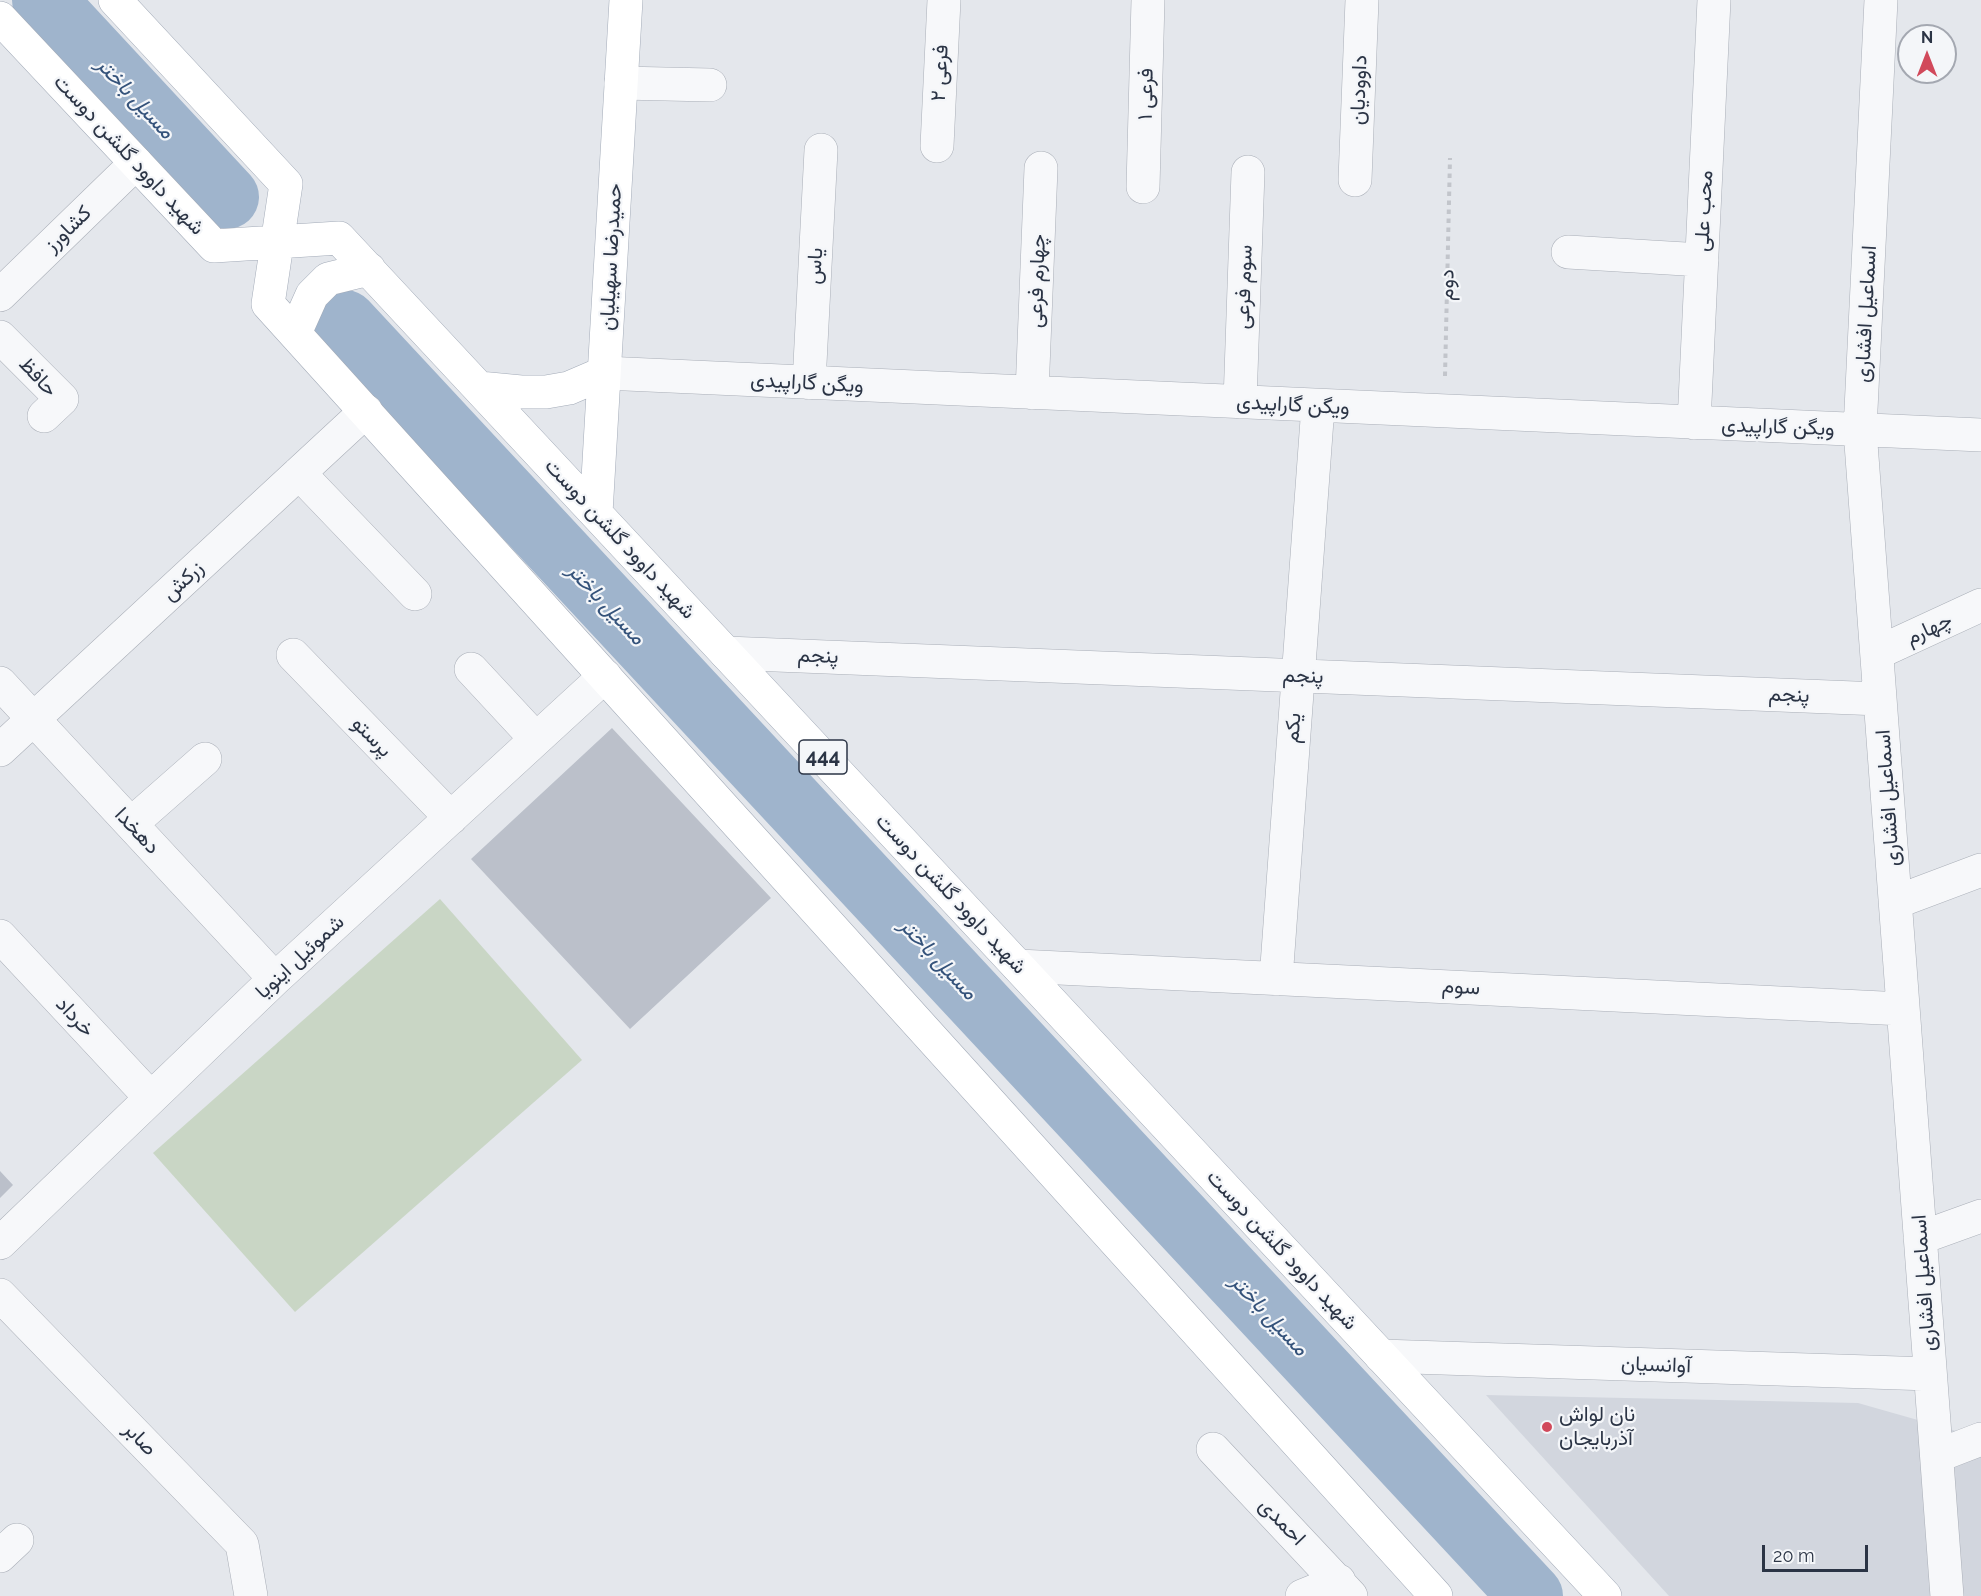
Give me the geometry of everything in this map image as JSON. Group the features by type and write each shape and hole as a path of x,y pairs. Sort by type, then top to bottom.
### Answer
{"main road":[{"path":"115,0 286,184 268,304 1436,1596"},
{"name":"حمیدرضا سهیلیان","path":"596,513 626,0"},
{"name":"شهید داوود گلشن دوست","path":"0,18 214,246 339,238 1605,1596"},
{"path":"295,333 312,295 328,279 369,269"},
{"path":"479,387 521,392 546,392 569,388 604,373"}],"street":[{"name":"فرعی ۲","path":"937,146 944,0"},
{"name":"فرعی ۱","path":"1143,187 1148,0"},
{"name":"داوودیان","path":"1355,180 1362,0"},
{"name":"محب علی","path":"1694,423 1714,0"},
{"name":"اسماعیل افشاری","path":"1881,0 1860,430 1947,1596"},
{"path":"621,83 710,86"},
{"name":"یاس","path":"809,383 821,150"},
{"name":"کشاورز","path":"0,295 136,163"},
{"name":"چهارم فرعی","path":"1032,393 1041,168"},
{"name":"سوم فرعی","path":"1240,402 1248,172"},
{"path":"1568,252 1702,260"},
{"name":"حافظ","path":"0,336 62,399 44,416"},
{"name":"ویگن گاراپیدی","path":"604,373 1981,435"},
{"name":"یکم","path":"1276,979 1318,406"},
{"name":"زرکش","path":"0,750 366,411"},
{"path":"299,473 414,594"},
{"name":"چهارم","path":"1877,653 1981,605"},
{"name":"پنجم","path":"726,653 1880,699"},
{"name":"پرستو","path":"293,655 451,818"},
{"path":"471,669 536,739"},
{"name":"شموئیل اینویا","path":"0,1243 275,979 605,676"},
{"name":"دهخدا","path":"0,683 275,979"},
{"path":"131,824 205,759"},
{"path":"1896,902 1981,870"},
{"name":"خرداد","path":"0,936 151,1098"},
{"name":"سوم","path":"1018,966 1904,1009"},
{"path":"1920,1238 1981,1216"},
{"name":"صابر","path":"0,1295 242,1544 252,1596"},
{"name":"آوانسیان","path":"1382,1356 1930,1374"},
{"path":"1937,1456 1981,1439"},
{"name":"احمدی","path":"1213,1449 1345,1589"},
{"path":"1302,1596 1345,1589"}],"path":[{"name":"دوم","path":"1444,411 1450,158"}],"shaded area":[{"path":"1486,1395 1858,1403 1981,1438 1981,1596 1669,1596"}],"green space":[{"path":"440,899 582,1060 295,1312 153,1153"}],"building":[{"path":"612,728 771,898 630,1029 471,859"},
{"path":"0,1171 13,1185 0,1198"}],"waterway":[{"name":"مسیل باختر","path":"44,0 227,197"},
{"name":"مسیل باختر","path":"345,322 1531,1596"}],"place":[{"name":"نان لواش آذربایجان","path":"1547,1427"}]}
